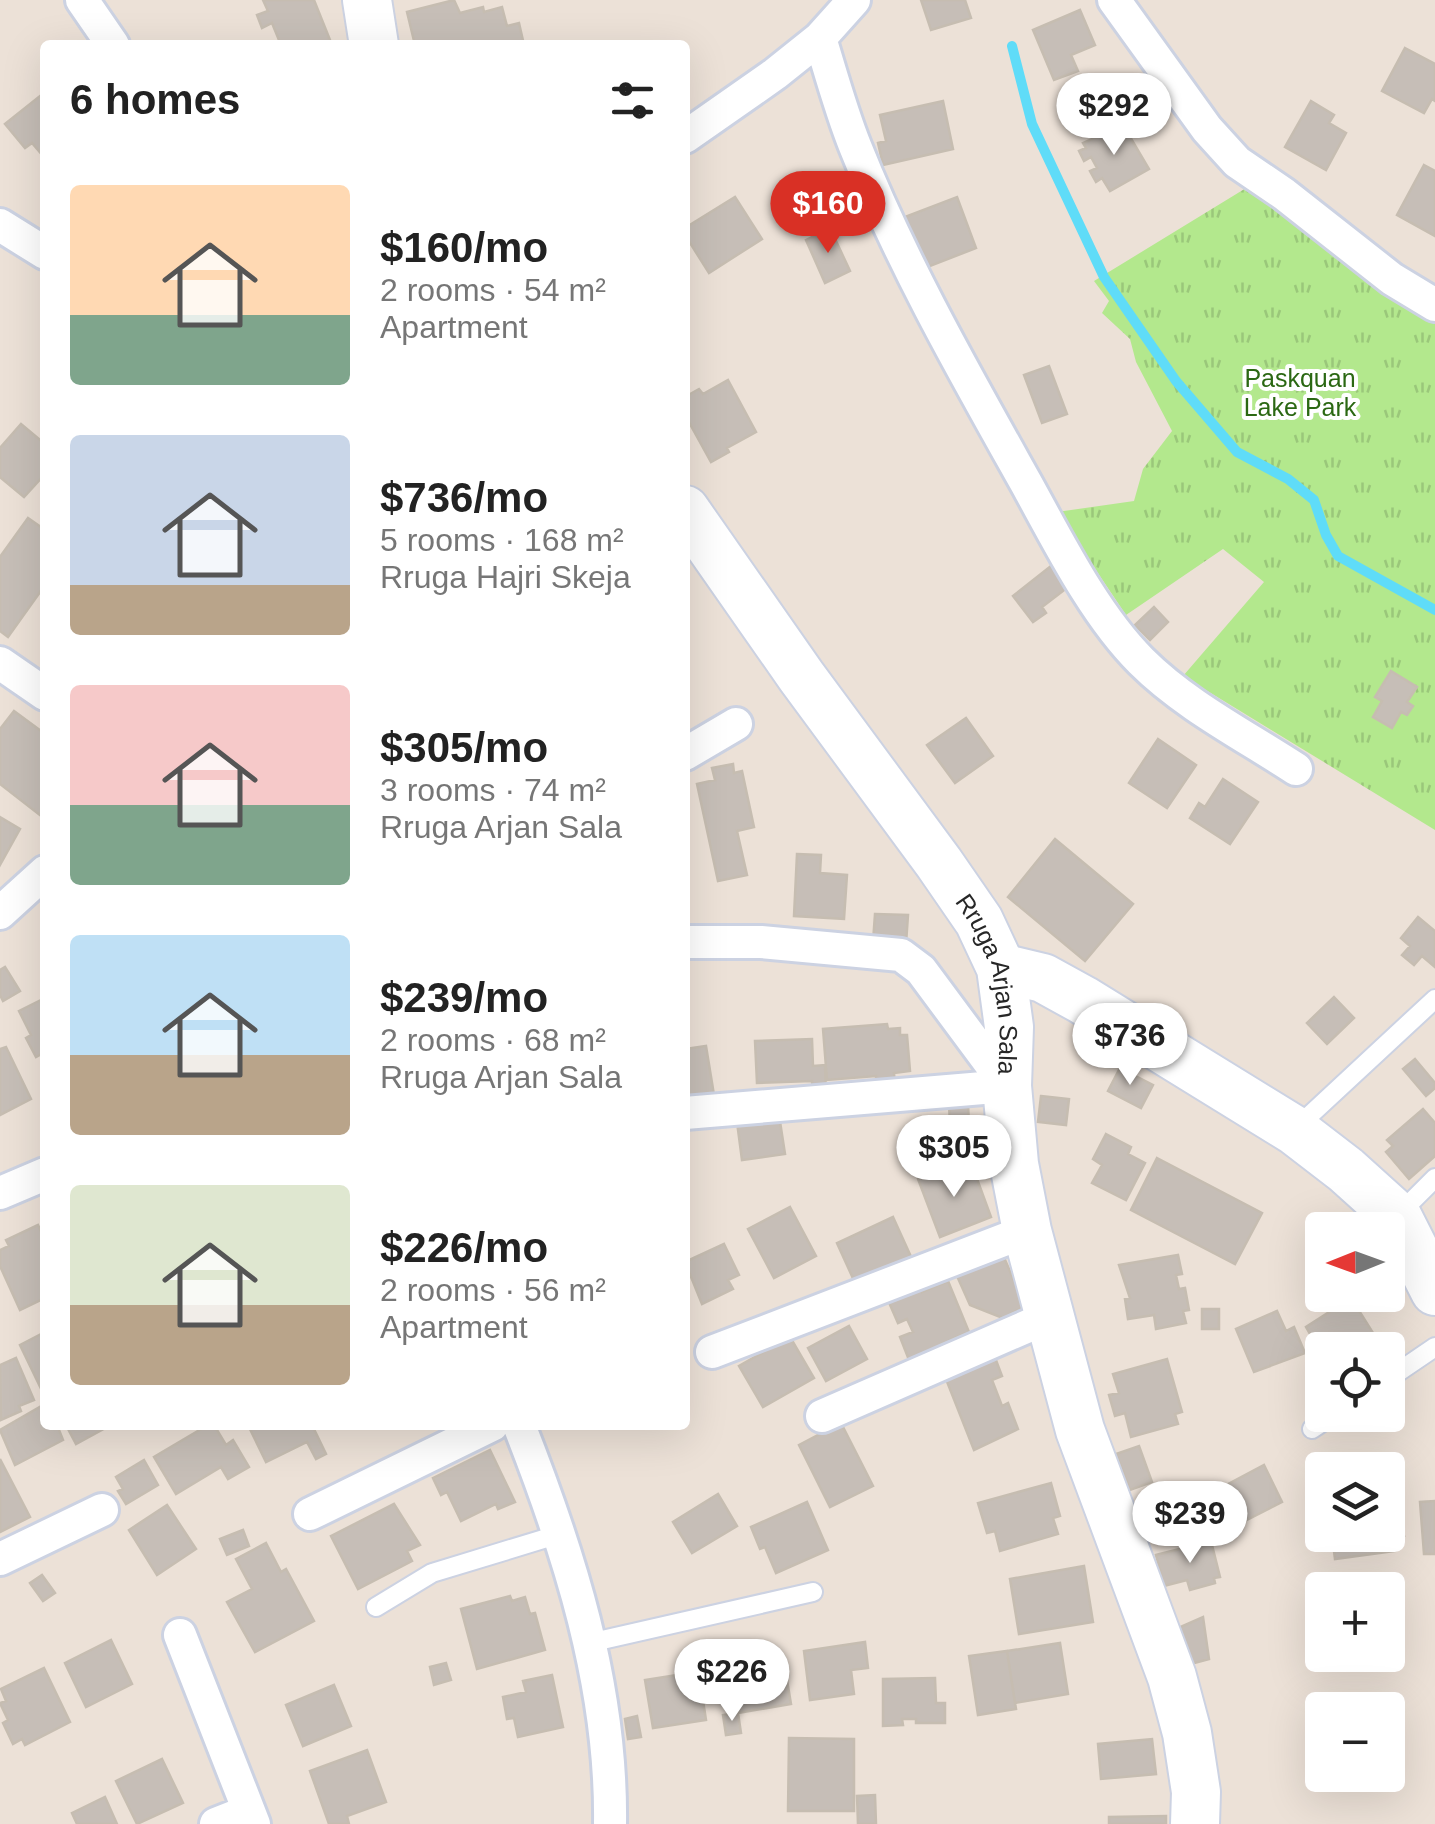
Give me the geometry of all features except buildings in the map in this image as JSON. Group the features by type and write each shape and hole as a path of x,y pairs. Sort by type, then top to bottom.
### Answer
{"street":[{"path":"82,0 110,40"},
{"path":"367,0 373,40"},
{"path":"690,134 820,38 854,0"},
{"path":"1114,0 1207,129 1238,162 1392,279 1435,305"},
{"path":"820,38 853,141 902,248 987,414 1065,554 1106,617 1140,660 1176,689 1296,769"},
{"path":"0,225 40,250"},
{"name":"Rruga Arjan Sala","path":"690,517 801,676 940,862 979,922 1001,968 1009,1027 1007,1086 1014,1164 1027,1230 1080,1430 1172,1678 1187,1733 1196,1792 1195,1824"},
{"path":"5,677 40,692"},
{"path":"690,751 736,724"},
{"path":"0,914 40,877"},
{"path":"690,942 728,940 901,955 921,970 1007,1086"},
{"path":"1001,968 1043,978 1171,1052 1294,1130 1393,1212"},
{"path":"1009,1027 1044,1018 1084,1021 1133,1032"},
{"path":"690,1114 1007,1086"},
{"path":"0,1193 40,1176"},
{"path":"712,1352 1027,1230"},
{"path":"1405,1232 1435,1291"},
{"path":"822,1416 1051,1316"},
{"path":"310,1514 482,1430"},
{"path":"520,1430 560,1534 589,1643 603,1707 610,1824"},
{"path":"0,1560 102,1510"},
{"path":"180,1635 251,1818 216,1824"}],"lane":[{"path":"1294,1130 1435,999"},
{"path":"1401,1212 1435,1178"},
{"path":"1405,1367 1435,1347"},
{"path":"376,1607 432,1573 560,1534"},
{"path":"589,1643 813,1592"}],"green space":[{"name":"Paskquan Lake Park","path":"1251,185 1435,320 1435,830 1183,676 1264,582 1223,549 1126,615 1057,512 1134,501 1143,469 1172,431 1136,362 1130,339 1102,313 1109,301 1094,281"}],"waterway":[{"path":"1012,46 1032,124 1104,277 1176,381 1237,452 1288,479 1314,500 1338,556 1435,610"}]}
